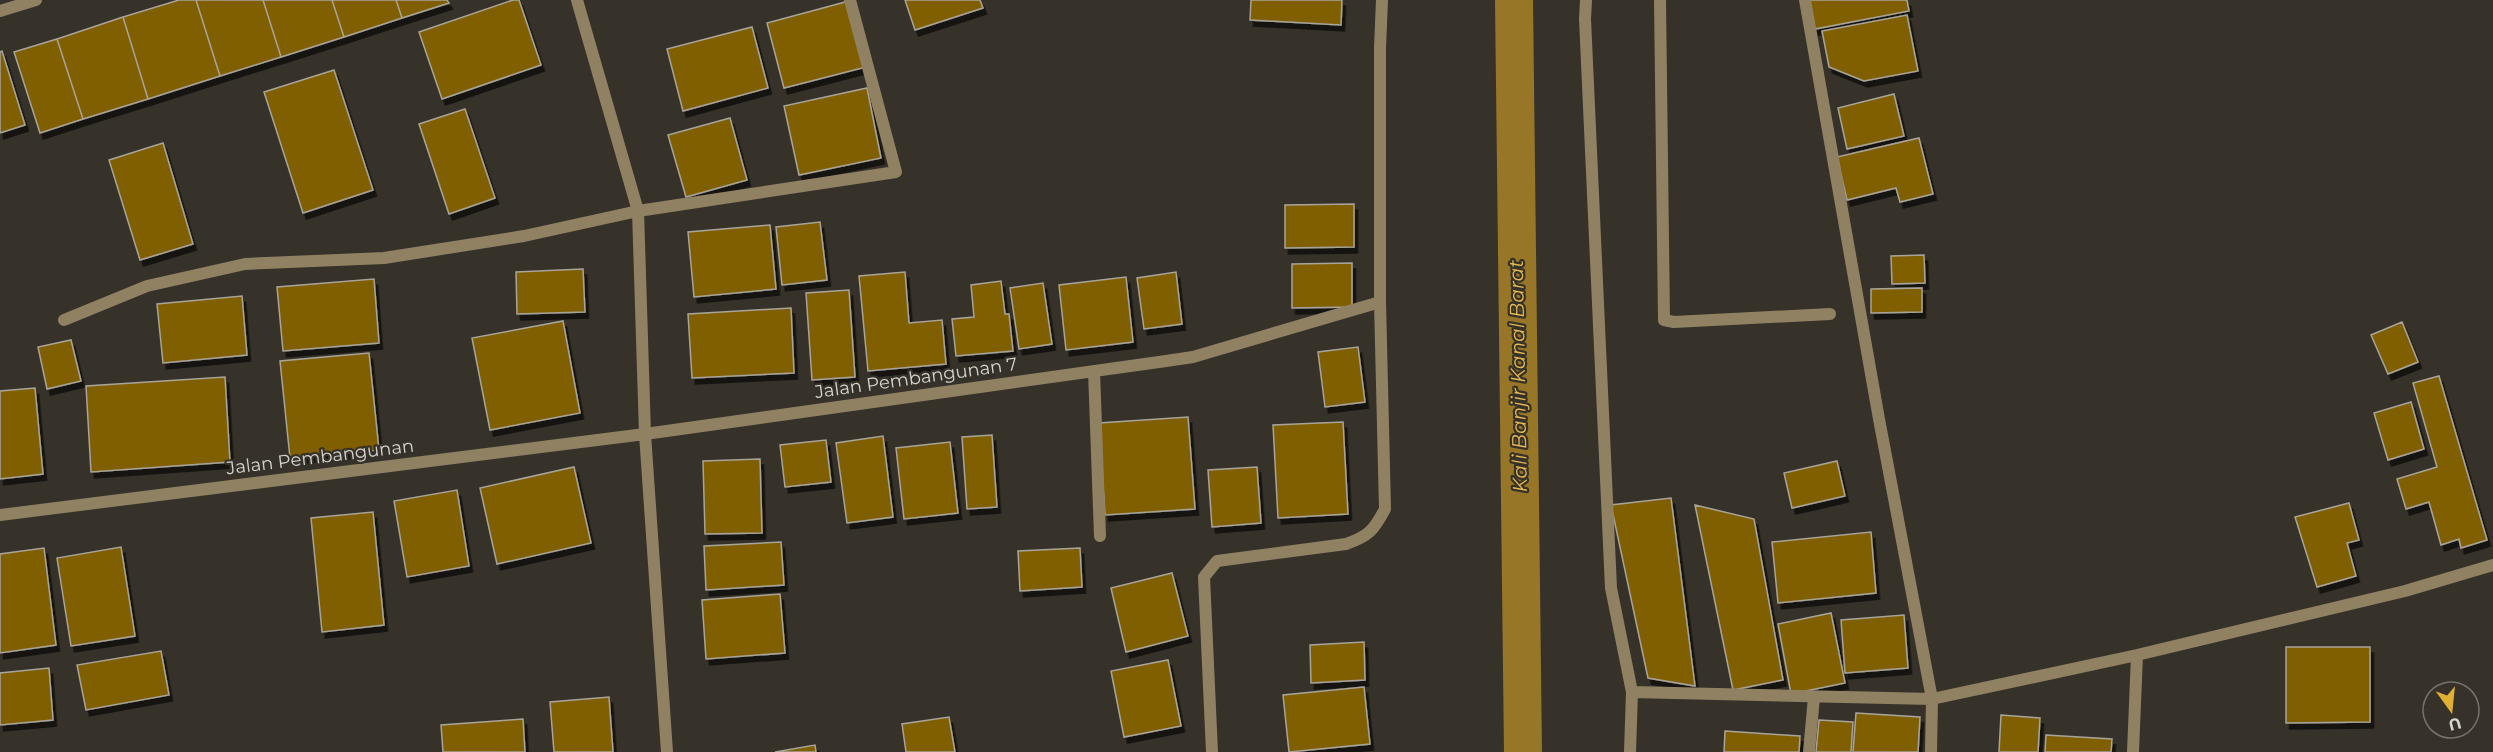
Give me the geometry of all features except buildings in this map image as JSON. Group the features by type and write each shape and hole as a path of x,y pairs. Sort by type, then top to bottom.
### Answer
{"street":[{"path":"0,11 36,0"},
{"path":"577,0 638,211 645,434 667,752"},
{"path":"64,320 147,286 245,264 384,258 524,236 638,211 896,172 850,0"},
{"path":"1208,751 1204,577 1217,561 1346,544 1364,538 1376,526 1385,508 1380,302 1382,0"},
{"path":"1586,0 1585,19 1611,588 1632,692 1630,752"},
{"path":"1660,0 1664,320 1674,322 1830,314"},
{"path":"1805,0 1881,430 1932,699 1931,752"},
{"name":"Jalan Pembangunan 7","path":"645,434 1193,357 1380,302"},
{"path":"1094,371 1100,536"},
{"name":"Jalan Pembangunan","path":"0,515 645,434"},
{"path":"1632,692 1932,699 2137,655 2405,591 2493,565"},
{"path":"2133,752 2137,655"},
{"path":"1809,752 1814,697"}],"waterway":[{"name":"Kali Banjir Kanal Barat","path":"1514,0 1523,752"}]}
